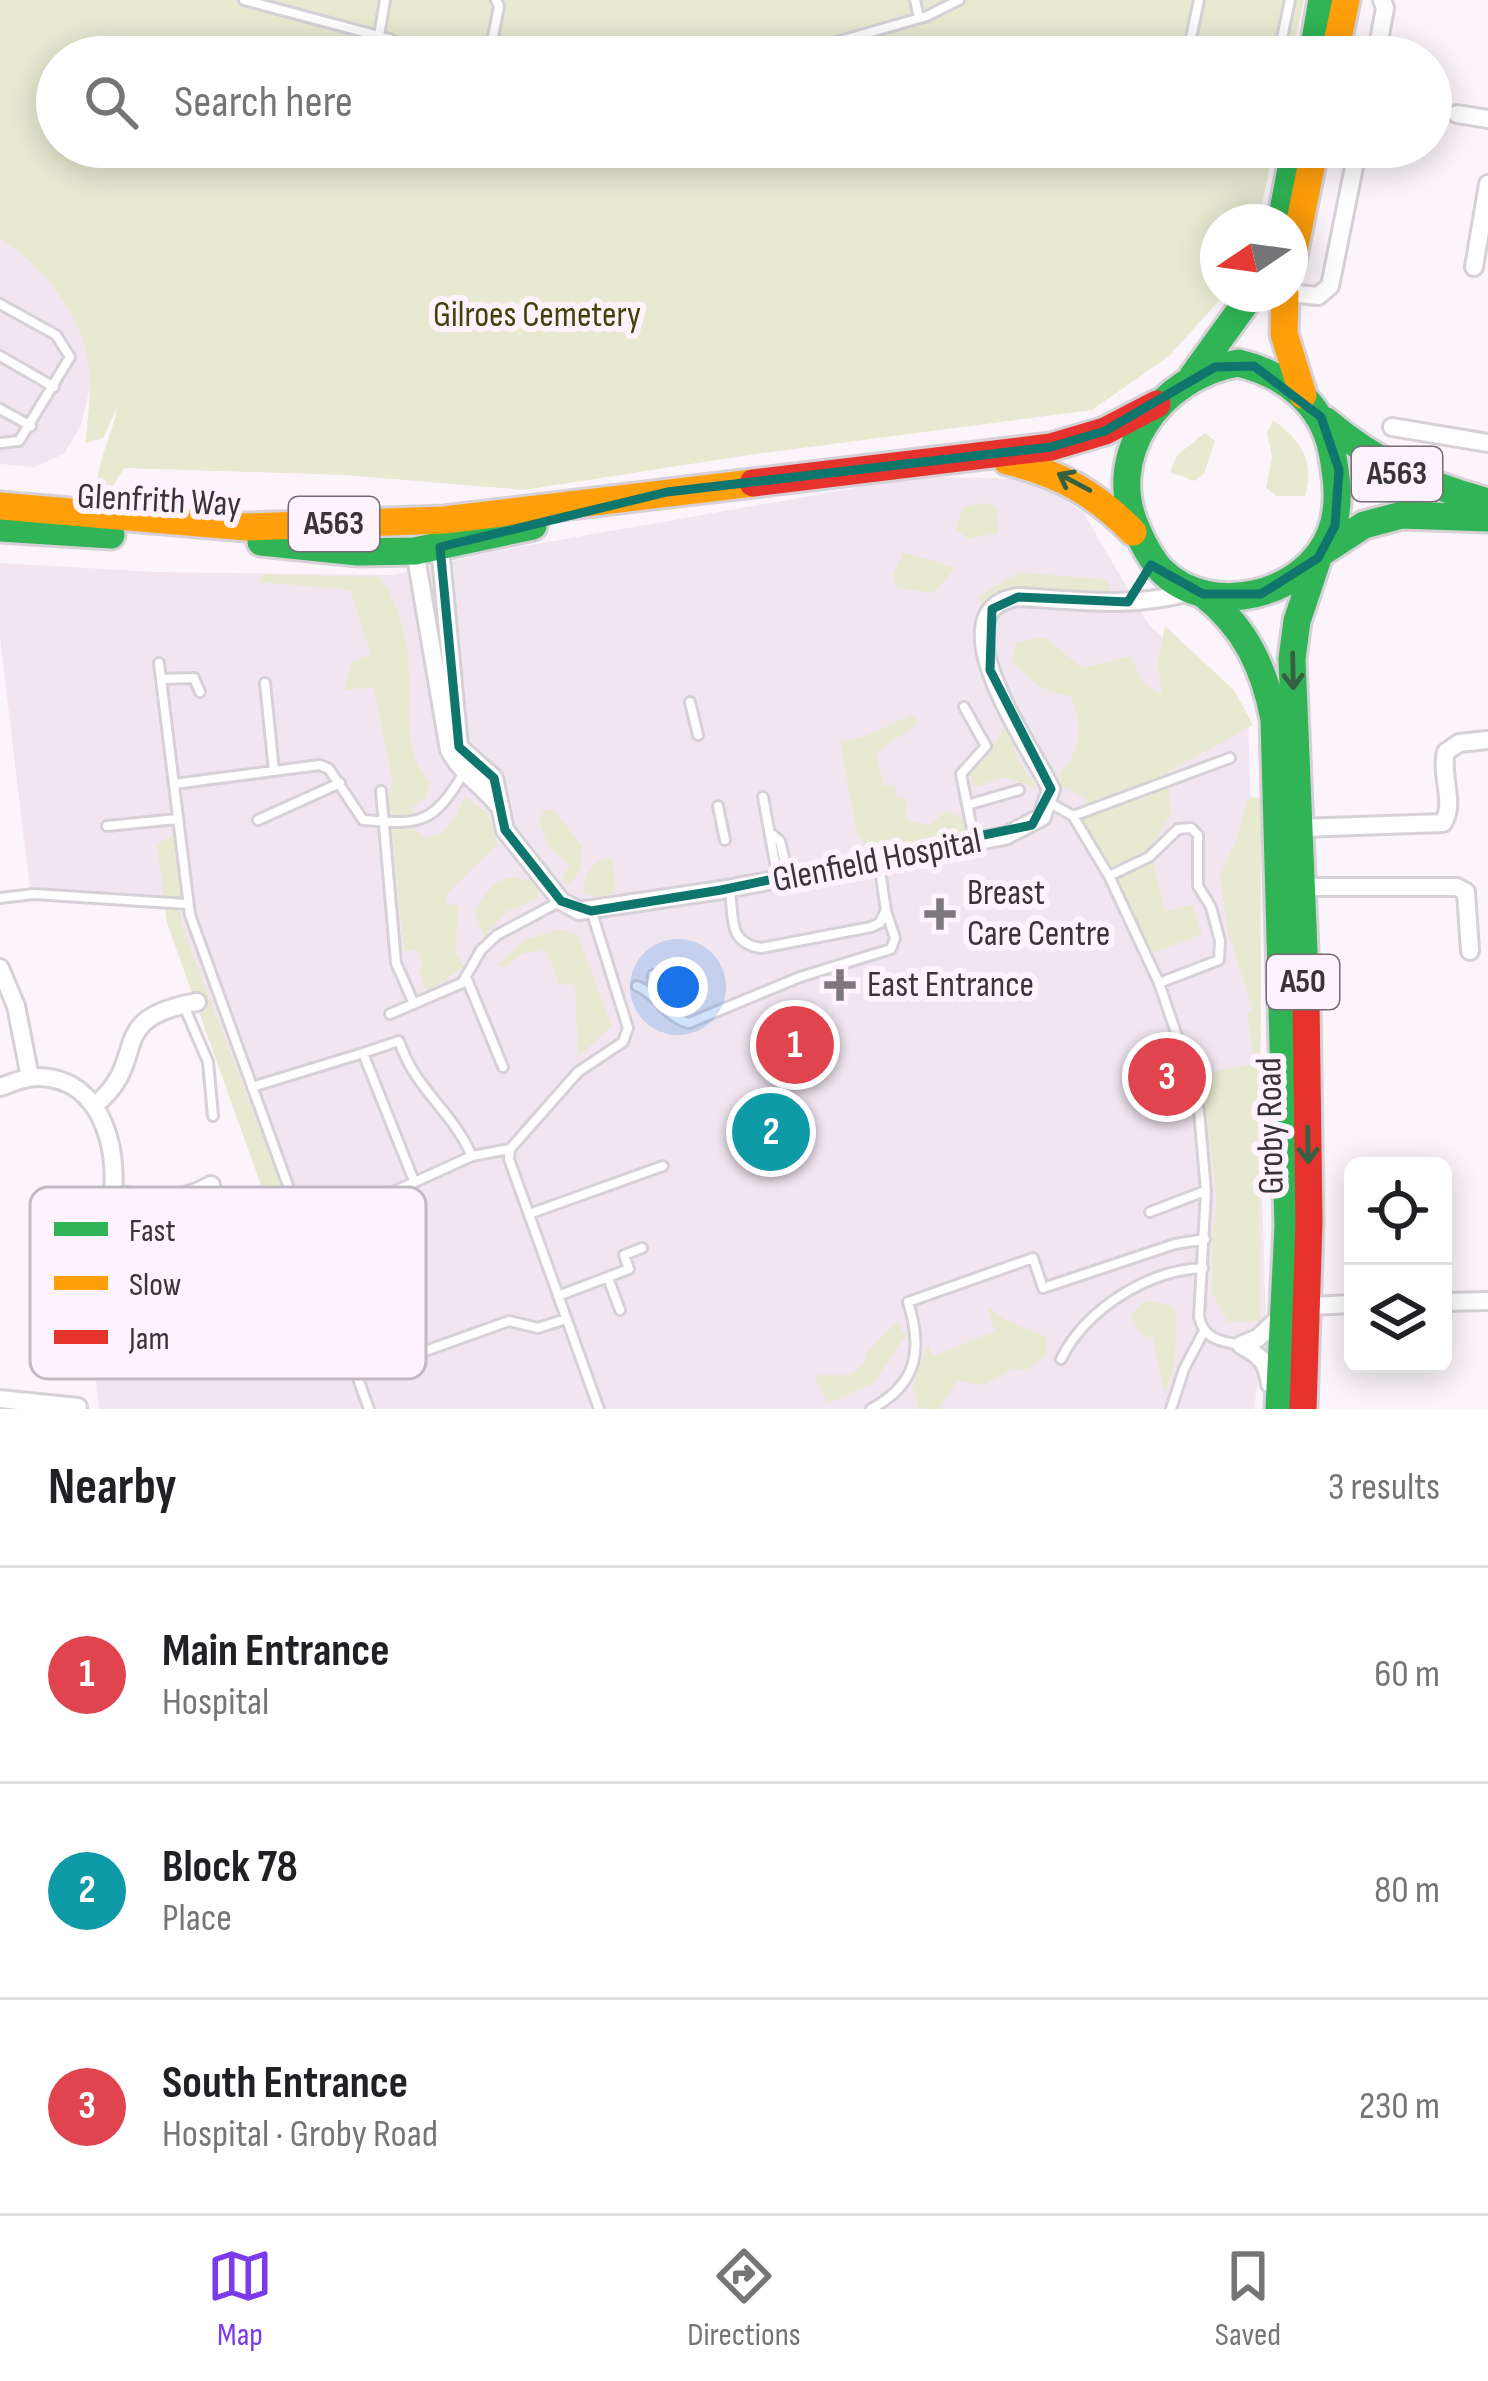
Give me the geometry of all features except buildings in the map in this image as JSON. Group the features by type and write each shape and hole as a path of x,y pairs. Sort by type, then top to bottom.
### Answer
{"main road":[{"path":"1316,36 1322,0"},
{"path":"1338,36 1346,0"},
{"path":"1284,204 1291,168"},
{"path":"1303,204 1311,168"},
{"name":"A50","path":"1197,592 1172,578 1145,548 1128,499 1127,476 1132,448 1156,404 1192,376 1239,312"},
{"name":"A50","path":"1288,312 1287,348 1303,395"},
{"name":"A50","path":"1192,376 1238,363 1260,368 1303,395 1321,417 1341,482 1335,526 1321,555"},
{"name":"Glenfrith Way","path":"0,528 241,540 358,552 667,492 1052,447 1096,435 1156,404"},
{"name":"A563","path":"1321,417 1390,471 1488,502"},
{"name":"Glenfrith Way","path":"989,457 1071,478 1101,497 1145,548"},
{"name":"Glenfrith Way","path":"0,506 430,539"},
{"name":"A563","path":"1321,555 1364,525 1390,518 1488,518"},
{"path":"1197,592 1223,598 1261,594 1296,576 1321,555"},
{"name":"Groby Road","path":"1276,1409 1297,1308 1301,887 1292,659 1300,605 1321,555"},
{"name":"Groby Road","path":"1197,592 1224,610 1250,642 1267,679 1274,719 1288,1226 1303,1409"}],"street":[{"path":"1380,36 1382,0"},
{"path":"1456,114 1488,119"},
{"path":"1308,295 1318,296 1330,286 1354,168"},
{"path":"1474,267 1488,184"},
{"path":"1392,427 1488,443"},
{"path":"430,539 449,750 499,806"},
{"path":"430,539 459,747 494,778 505,830 561,901 578,911 591,911"},
{"path":"1128,602 1142,592 1145,548"},
{"path":"1049,802 1052,790 1044,772 990,670 984,645 992,609 1005,599 1128,602 1197,592"},
{"path":"1300,828 1443,823 1449,814 1446,752 1459,743 1487,740"},
{"name":"Glenfield Hospital","path":"591,911 974,842 1024,829 1042,817 1049,802"},
{"path":"1301,887 1457,887 1466,892 1470,951"},
{"path":"0,968 16,1006 30,1077"},
{"path":"94,1106 120,1079 142,1021 153,1013 190,1003"},
{"path":"0,1087 30,1077 74,1087 94,1106 112,1146 115,1187"},
{"path":"1452,1302 1488,1301"},
{"path":"1241,1346 1297,1308 1344,1305"},
{"path":"1241,1346 1261,1356 1268,1367 1276,1409"},
{"path":"0,1399 78,1407"}],"lane":[{"path":"244,0 379,36 385,0"},
{"path":"493,36 496,0"},
{"path":"915,0 919,18"},
{"path":"857,36 919,18 959,0"},
{"path":"1191,36 1199,0"},
{"path":"1282,36 1290,0"},
{"path":"0,304 64,343 70,357 19,441 0,443"},
{"path":"0,356 54,387"},
{"path":"0,409 31,426"},
{"path":"159,663 187,904 289,1187"},
{"path":"161,679 188,676 200,692"},
{"path":"265,683 274,771"},
{"path":"690,702 698,735"},
{"path":"964,707 986,746 961,774 974,842"},
{"path":"1072,816 1230,758"},
{"path":"174,784 320,765 340,782 363,820 383,822 432,816 464,772"},
{"path":"258,820 340,782"},
{"path":"967,805 1019,790"},
{"path":"381,791 396,963 414,1004"},
{"path":"764,797 771,834 780,841 783,879"},
{"path":"1049,802 1072,816 1109,876 1181,1043 1198,1111 1206,1191 1199,1317 1204,1331 1215,1340 1241,1346"},
{"path":"718,806 724,840"},
{"path":"107,826 177,819"},
{"path":"1109,876 1149,857 1178,829 1191,828 1198,835 1198,886 1211,907 1220,941 1219,960 1159,983"},
{"path":"638,986 688,1023 800,977 891,949 895,938 879,860"},
{"path":"730,889 738,937 745,945 760,948 871,927 886,911"},
{"path":"0,898 34,894 187,904"},
{"path":"390,1014 462,983 481,950 497,935 561,901"},
{"path":"401,1187 472,1156 510,1149 578,1072 622,1042 628,1028 591,911"},
{"path":"652,993 653,975"},
{"path":"466,977 503,1067"},
{"path":"190,1003 208,1062 212,1116"},
{"path":"252,1087 399,1041 410,1072 460,1129 472,1156"},
{"path":"363,1053 414,1181"},
{"path":"510,1149 512,1170 599,1409"},
{"path":"529,1214 663,1166"},
{"path":"1150,1212 1206,1191"},
{"path":"871,1409 902,1383 916,1354 919,1336 908,1302 1033,1258 1043,1288 1205,1238"},
{"path":"558,1296 629,1269 625,1255 642,1248"},
{"path":"1061,1359 1084,1323 1118,1298 1187,1268 1203,1268"},
{"path":"608,1277 620,1310"},
{"path":"426,1351 509,1321 538,1328 566,1318"},
{"path":"1171,1409 1184,1369 1204,1331"},
{"path":"358,1379 369,1409"}],"highlighted area":[{"path":"1254,366 1321,417 1339,470 1335,526 1318,558 1261,594 1203,594 1151,565 1128,602 1018,597 992,609 990,670 1051,789 1032,825 721,890 591,911 561,901 505,830 494,778 459,747 440,547 667,492 1051,447 1105,431 1215,367"}],"shaded area":[{"path":"0,131 22,187 109,309 81,425 64,454 35,467 0,464"},
{"path":"896,476 1031,479 1083,512 1149,625 1248,715 1266,1323 1254,1409 99,1409 96,1379 426,1379 426,1187 275,1187 173,909 31,899 0,637 0,563 157,572 392,575 497,551 850,489"}],"green space":[{"name":"Gilroes Cemetery","path":"0,0 1304,0 1296,36 36,36 36,168 1270,168 1262,204 1200,204 1200,312 1209,312 1169,356 1092,410 524,490 345,475 124,468 112,488 97,480 118,406 103,438 86,443 90,376 79,329 45,277 0,239"},
{"path":"1273,420 1303,452 1308,472 1305,496 1276,496 1266,488 1272,457 1267,433"},
{"path":"1205,433 1215,441 1204,474 1195,481 1170,472 1177,455"},
{"path":"997,506 998,533 968,539 956,529 963,507"},
{"path":"903,552 955,568 934,593 897,588 893,575"},
{"path":"1020,572 1107,580 1110,591 1014,588 981,612 979,596"},
{"path":"262,574 380,577 405,637 412,745 430,783 426,798 413,807 413,827 423,837 439,834 450,825 465,797 487,812 498,844 448,893 446,903 459,906 455,951 464,967 427,991 417,949 404,952 389,803 393,783 374,687 344,690 352,662 371,655 350,590 259,582"},
{"path":"1165,626 1234,690 1253,725 1168,772 1171,814 1150,849 1165,911 1193,904 1202,934 1150,955 1115,877 1078,817 1087,799 1062,787 1059,775 1078,737 1071,696 1038,685 1012,661 1016,642 1045,637 1082,668 1131,656 1142,682 1163,695 1157,665"},
{"path":"913,714 918,724 876,752 884,786 895,785 896,796 907,800 906,819 929,826 947,810 966,821 966,837 871,854 857,834 840,741 861,738"},
{"path":"1006,725 1015,756 1037,788 1004,777 975,788 969,770 987,756"},
{"path":"1261,797 1260,1321 1228,1322 1212,1292 1217,1201 1201,1074 1255,1064 1247,1014 1253,1010 1228,932 1220,875 1248,798"},
{"path":"544,810 554,810 582,846 580,870 570,884 564,883 563,874 570,866 550,848 539,823"},
{"path":"176,834 181,923 282,1187 262,1187 167,923 157,844"},
{"path":"605,858 612,859 616,890 600,897 583,893 589,872"},
{"path":"512,877 531,880 539,890 536,900 506,912 484,938 475,912 489,889"},
{"path":"559,929 577,934 612,1026 578,1057 575,985 559,984 546,950 522,954 504,968 498,965 525,940"},
{"path":"1144,1301 1176,1310 1175,1363 1165,1395 1153,1339 1139,1332 1131,1315"},
{"path":"987,1306 1004,1319 1047,1337 1047,1355 1026,1370 1014,1369 983,1385 957,1381 940,1409 919,1409 912,1386 928,1345 933,1356 995,1331"},
{"path":"897,1321 905,1336 873,1384 828,1403 814,1375 851,1375"}],"traffic: fast":[{"path":"1316,36 1322,0"},
{"path":"1284,204 1291,168"},
{"path":"1192,377 1239,312"},
{"path":"1238,363 1286,383 1320,419 1332,451 1337,502 1331,532 1301,572 1256,594 1231,597 1182,586 1159,567 1138,532 1127,475 1133,448 1163,402 1185,384 1238,363"},
{"path":"1326,421 1402,471 1488,502"},
{"path":"1324,551 1364,525 1402,515 1488,518"},
{"path":"261,542 358,552 415,551 533,526"},
{"path":"0,528 111,535"},
{"path":"1306,1000 1292,659 1297,621 1318,558"},
{"path":"1203,594 1230,620 1250,649 1274,719 1288,1226 1279,1409"}],"traffic: slow":[{"path":"1338,36 1346,0"},
{"path":"1303,204 1311,168"},
{"path":"1285,312 1284,334 1303,395"},
{"path":"1007,461 1076,487 1133,532"},
{"path":"0,506 246,527 444,520 753,483"}],"traffic: jam":[{"path":"753,483 1051,447 1105,431 1157,404"},
{"path":"1303,1409 1309,1222 1306,1000"}],"place":[{"name":"Breast Care Centre","path":"940,914"},
{"name":"East Entrance","path":"840,985"},
{"name":"Main Entrance","path":"795,1045"},
{"name":"South Entrance","path":"1167,1077"},
{"name":"Block 78","path":"771,1132"}]}
